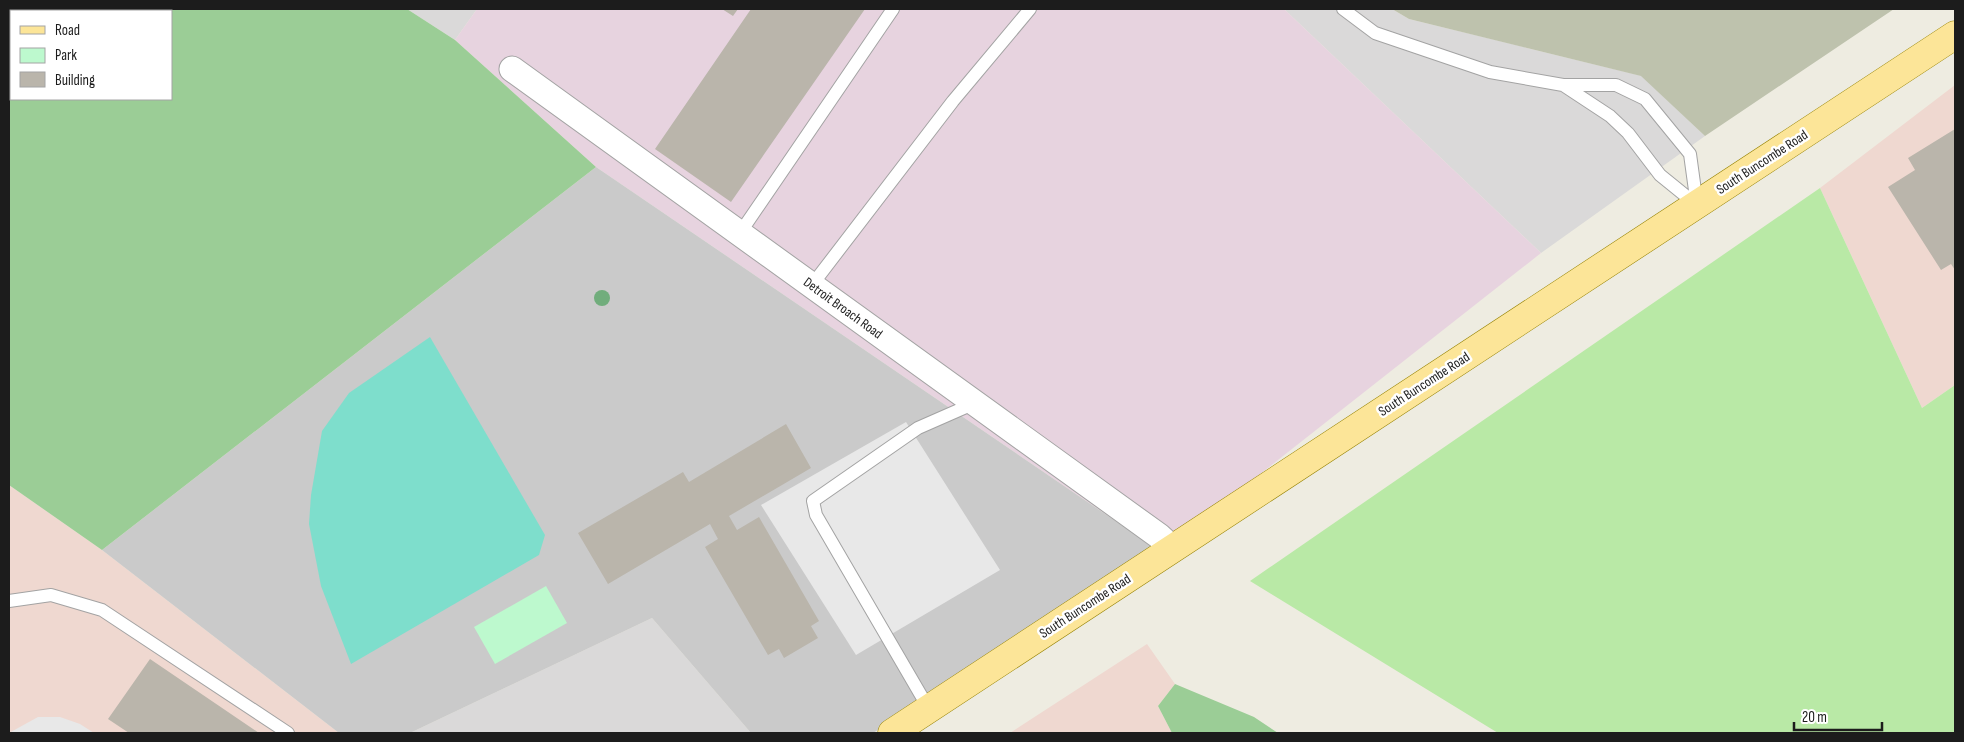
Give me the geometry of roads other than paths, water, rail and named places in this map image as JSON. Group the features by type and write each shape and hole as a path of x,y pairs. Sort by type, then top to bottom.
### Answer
{"main road":[{"name":"South Buncombe Road","path":"892,733 1955,35"}],"street":[{"name":"Detroit Broach Road","path":"512,68 1159,536 1173,549"}],"lane":[{"path":"740,234 893,9"},
{"path":"812,286 953,101 1030,9"},
{"path":"1343,9 1375,33 1490,72 1563,85 1616,85 1644,100 1690,154 1696,205"},
{"path":"1563,85 1610,116 1628,133 1660,175 1696,205"},
{"path":"929,709 816,515 813,501 918,428 975,403"},
{"path":"9,601 51,594 102,610 288,733"}]}
